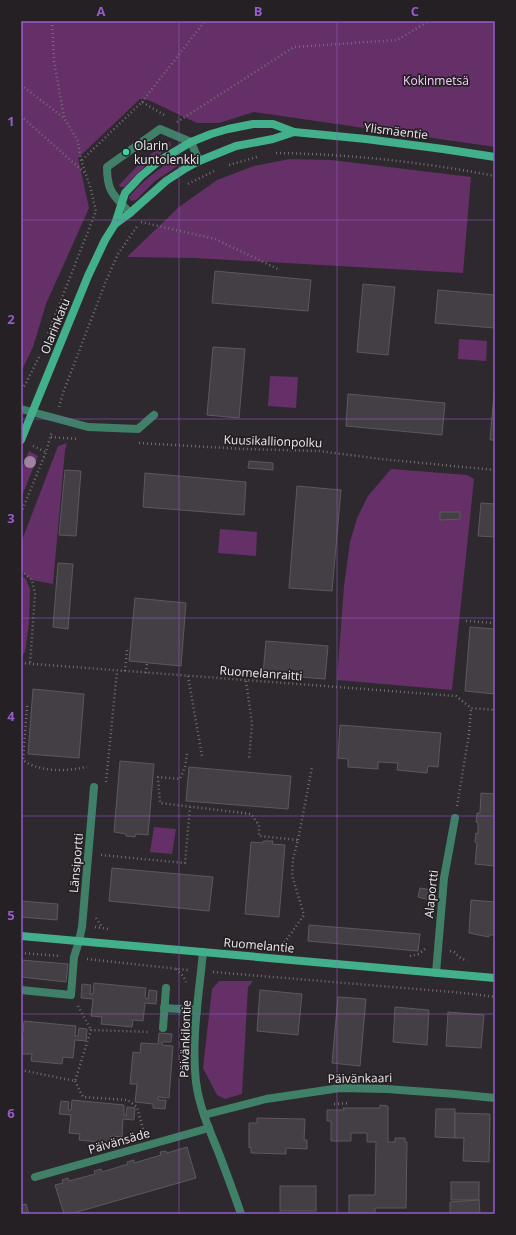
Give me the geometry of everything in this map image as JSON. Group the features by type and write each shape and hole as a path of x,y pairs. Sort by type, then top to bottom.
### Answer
{"main road":[{"name":"Ylismäentie","path":"191,142 228,129 253,124 273,124 294,132 366,139 495,157"},
{"name":"Ylismäentie","path":"199,161 236,146 273,139 294,132"},
{"name":"Olarinkatu","path":"21,440 88,276 105,240 115,224 125,193 141,176 159,161 191,142"},
{"name":"Olarinkatu","path":"115,224 130,213 166,181 199,161"},
{"name":"Ruomelantie","path":"21,936 495,978"}],"street":[{"path":"130,213 111,193 107,178 107,167 160,129 191,142 199,161"},
{"path":"21,409 88,427 138,430 154,415"},
{"name":"Länsiportti","path":"71,995 74,957 82,927 94,787"},
{"name":"Alaportti","path":"436,973 444,878 455,818"},
{"name":"Päivänkilontie","path":"203,952 197,1010 194,1062 196,1084 204,1115 232,1185 241,1214"},
{"path":"163,1028 166,988"},
{"path":"21,990 71,995"},
{"path":"164,1008 197,1010"},
{"name":"Päivänkaari","path":"204,1115 266,1099 340,1088 387,1089 495,1098"},
{"name":"Päivänsäde","path":"35,1177 209,1128"}],"path":[{"path":"52,21 54,62 64,118"},
{"path":"142,102 205,21"},
{"path":"177,122 294,47 397,40 429,21"},
{"path":"21,85 64,118 78,141 81,160 96,211 46,339"},
{"path":"21,116 86,174"},
{"path":"273,153 323,153 406,161 495,176"},
{"path":"223,166 259,157"},
{"path":"182,187 216,170"},
{"path":"21,512 50,437 63,393 106,281 118,254 131,234 146,216"},
{"path":"140,222 215,239 278,270"},
{"path":"21,389 25,384 40,353"},
{"path":"50,437 80,439"},
{"name":"Kuusikallionpolku","path":"134,443 244,449 319,450 381,459 495,470"},
{"path":"21,571 32,580 35,594 30,664"},
{"path":"466,621 495,623"},
{"path":"125,671 127,650"},
{"name":"Ruomelanraitti","path":"21,663 456,696 471,708"},
{"path":"146,673 147,663"},
{"path":"188,676 202,756"},
{"path":"246,681 252,723 249,760"},
{"path":"27,706 23,760 30,765 62,770 87,767"},
{"path":"455,818 469,734 471,708 495,710"},
{"path":"187,754 185,767 180,779 158,777 160,803 250,814 259,825 259,836 298,840"},
{"path":"282,946 304,916 292,875 293,860 312,767"},
{"path":"99,855 185,863 190,807"},
{"path":"21,952 201,972 464,992 495,997"},
{"path":"71,995 91,1030 75,1081 83,1097 128,1100 137,1107 147,1145"},
{"path":"91,1030 153,1032 163,1028"},
{"path":"21,1070 75,1081"},
{"path":"328,1104 351,1103"}],"green space":[{"name":"Kokinmetsä","path":"21,21 495,21 495,147 254,112 219,123 197,123 148,100 140,99 78,158 89,208 46,304 33,347 21,372"},
{"path":"167,142 170,142 171,146 148,163 124,187 120,187 119,185 143,160"},
{"path":"179,156 183,156 184,159 182,163 155,181 136,200 131,201 129,197 140,185"},
{"path":"290,159 331,160 471,177 463,273 194,258 127,257 179,207 217,180 254,166"},
{"path":"459,339 487,341 486,361 458,359"},
{"path":"270,376 298,377 296,408 268,406"},
{"path":"67,443 65,450 53,584 32,580 21,571 21,543 58,446"},
{"path":"29,451 38,456 21,498 21,470"},
{"path":"391,469 467,475 474,479 452,690 337,680 344,586 350,542 357,518 368,496"},
{"path":"220,529 257,532 256,556 218,553"},
{"path":"21,575 26,579 30,589 29,623 25,652 21,657"},
{"path":"154,827 176,829 172,854 150,852"},
{"path":"219,981 253,981 248,987 242,1094 225,1099 217,1095 203,1068 212,989"}],"building":[{"path":"215,271 311,280 308,311 212,303"},
{"path":"363,284 395,287 388,355 357,352"},
{"path":"438,290 495,295 495,328 435,323"},
{"path":"213,347 245,349 239,418 207,415"},
{"path":"495,383 495,440 490,440"},
{"path":"348,394 445,403 442,435 346,426"},
{"path":"249,461 273,463 273,470 248,468"},
{"path":"65,470 81,471 76,536 59,535"},
{"path":"145,473 246,482 244,515 143,507"},
{"path":"297,486 341,490 332,591 289,588"},
{"path":"481,503 495,504 495,537 478,536"},
{"path":"440,512 460,512 460,519 440,520"},
{"path":"58,563 73,564 68,629 53,627"},
{"path":"135,598 186,603 181,666 129,661"},
{"path":"470,627 495,629 495,694 465,691"},
{"path":"266,641 328,646 325,679 263,674"},
{"path":"33,689 84,694 79,758 28,754"},
{"path":"340,725 441,733 438,767 428,766 427,773 397,770 398,763 378,762 378,769 348,767 348,759 338,758"},
{"path":"120,761 154,764 148,835 136,834 135,837 114,832"},
{"path":"189,767 291,776 288,809 186,801"},
{"path":"481,793 495,794 495,866 475,864 477,843 475,842 476,833 478,834 478,823 476,822 477,813 480,813"},
{"path":"263,841 273,841 272,844 285,845 279,917 245,914 251,842 263,843"},
{"path":"112,868 213,877 209,911 109,901"},
{"path":"420,888 432,890 430,900 418,897"},
{"path":"471,900 495,902 495,935 489,935 489,937 469,933"},
{"path":"21,901 58,904 57,920 21,917"},
{"path":"309,925 420,934 418,951 308,941"},
{"path":"21,960 68,964 66,982 21,977"},
{"path":"94,983 146,988 145,998 148,999 149,990 157,991 156,1004 145,1003 143,1021 133,1020 132,1027 101,1024 102,1017 91,1016 93,999 81,998 82,984 91,985 90,994 93,994"},
{"path":"260,990 302,994 298,1035 257,1031"},
{"path":"338,997 366,999 360,1066 332,1063"},
{"path":"395,1007 429,1010 427,1045 393,1042"},
{"path":"448,1012 484,1015 481,1048 446,1046"},
{"path":"24,1021 76,1026 75,1036 78,1036 79,1028 87,1029 86,1041 75,1040 73,1058 63,1057 62,1064 31,1061 32,1054 21,1054 23,1036 21,1036 21,1032 23,1032"},
{"path":"159,1033 172,1034 171,1042 162,1042 162,1045 173,1046 169,1098 158,1097 158,1100 166,1100 165,1109 153,1108 153,1104 135,1102 137,1084 130,1084 133,1052 140,1053 141,1043 158,1044"},
{"path":"72,1100 124,1105 124,1115 126,1116 127,1107 135,1108 134,1120 123,1119 122,1137 111,1136 110,1143 79,1140 80,1134 69,1133 71,1115 59,1114 61,1101 69,1102 68,1110 71,1110"},
{"path":"380,1105 388,1106 388,1142 395,1142 395,1138 405,1138 405,1142 407,1142 406,1208 375,1208 375,1214 349,1214 349,1195 375,1195 376,1142 367,1142 367,1133 351,1133 351,1141 331,1141 331,1121 327,1121 327,1110 344,1110 343,1108 380,1108"},
{"path":"436,1109 455,1109 455,1138 435,1137"},
{"path":"455,1113 490,1114 489,1162 463,1161 464,1138 455,1138"},
{"path":"257,1118 305,1119 304,1140 307,1140 307,1149 286,1148 286,1154 251,1153 251,1147 249,1148 249,1123 257,1123"},
{"path":"187,1147 196,1178 70,1214 64,1214 55,1185 63,1183 62,1180 68,1178 69,1181 95,1174 94,1171 101,1169 102,1172 128,1164 127,1162 134,1160 134,1163 161,1155 160,1152 166,1151 167,1153"},
{"path":"451,1182 479,1182 479,1200 451,1200"},
{"path":"280,1186 316,1186 316,1211 280,1211"},
{"path":"479,1200 480,1214 450,1214 450,1202"},
{"path":"26,1204 29,1214 21,1214 21,1205"}],"place":[{"name":"Olarin kuntolenkki","path":"126,152"}]}
